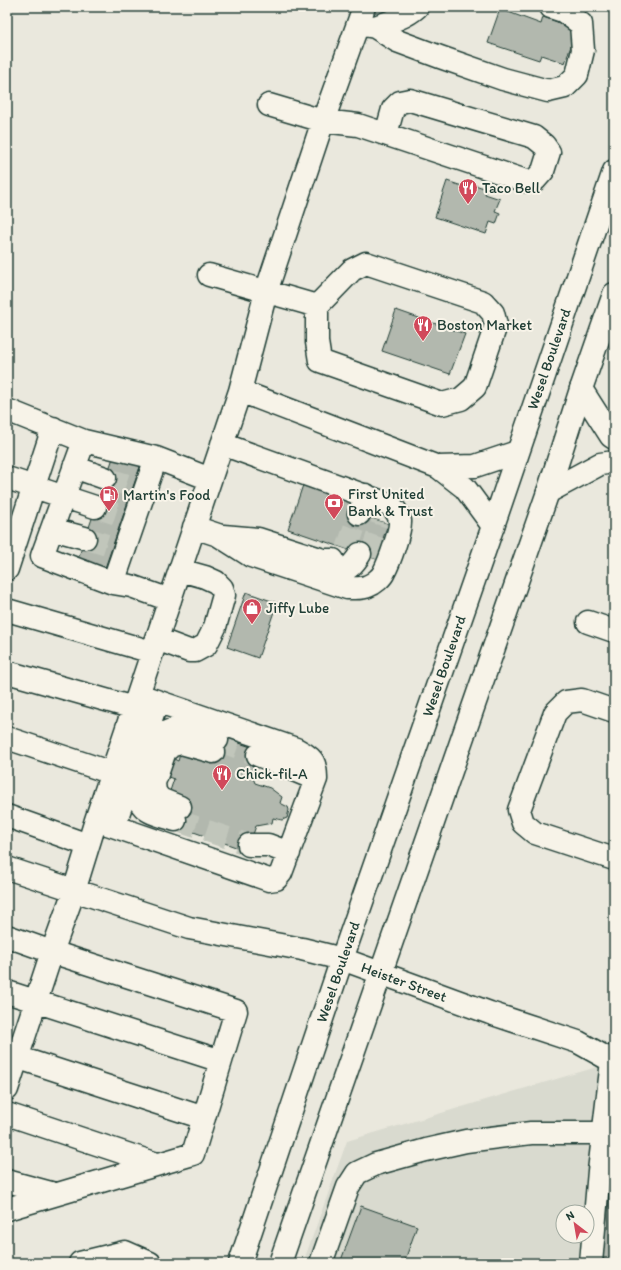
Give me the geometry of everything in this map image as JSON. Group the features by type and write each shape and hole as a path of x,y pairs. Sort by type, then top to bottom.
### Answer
{"main road":[{"path":"366,19 405,15 417,7"},
{"path":"366,19 397,41 503,79 548,91 565,87 577,75 583,50 581,24 563,11 551,7"},
{"path":"7,1088 12,1056 36,1002 88,845 105,823 143,702 154,646 240,390 266,292 324,121 366,19"},
{"path":"269,105 324,121 358,125 526,181 535,180 543,171 549,152 544,145 534,137 410,100 400,102 393,109 386,134"},
{"name":"Wesel Boulevard","path":"240,1263 276,1161 342,959 493,526 614,171"},
{"path":"366,263 483,302 493,313 496,325 475,387 461,399 442,404 320,362 317,342 317,306 352,270 366,263"},
{"path":"209,275 317,306"},
{"path":"280,1263 548,492 580,389 614,294"},
{"path":"580,389 611,436 614,438"},
{"path":"240,390 438,467 465,488 493,526"},
{"path":"7,410 84,441 156,458 210,479"},
{"path":"7,569 11,541 34,487 53,428"},
{"path":"42,556 84,441"},
{"path":"218,535 251,556 347,588 358,588 369,586 384,572 400,527 400,519 397,513 374,509 222,444"},
{"path":"438,467 475,466 517,452"},
{"path":"113,583 118,549 139,488 156,458"},
{"path":"548,492 600,464 614,462"},
{"path":"74,467 106,478"},
{"path":"7,478 95,508"},
{"path":"194,527 218,535 330,572 339,572 347,569 354,564 359,554 341,557 330,561 258,539 218,535"},
{"path":"52,529 85,538"},
{"path":"11,541 42,556 113,583 131,586 170,600"},
{"path":"7,610 154,646 195,651 206,645 215,627 224,591 220,584 205,577 180,570"},
{"path":"588,622 614,631"},
{"path":"7,672 143,702 296,749 308,756 316,767 306,776 289,852 281,873 276,879 269,880 105,823"},
{"path":"614,711 582,700 566,702 555,713 519,810 523,823 535,833 614,859"},
{"path":"105,823 112,773 143,702"},
{"path":"177,813 147,811 140,803 137,794 154,743 162,734 174,729 186,727 215,746"},
{"path":"7,738 112,773"},
{"path":"256,760 275,770 306,776"},
{"path":"7,816 88,845"},
{"path":"257,841 289,852"},
{"name":"Heister Street","path":"7,868 189,928 342,959 490,1013 578,1042 612,1068"},
{"path":"7,936 236,1011 192,1154 7,1209"},
{"path":"7,992 221,1061"},
{"path":"12,1056 204,1118"},
{"path":"591,1263 599,1171 612,1068"},
{"path":"7,1114 157,1164"},
{"path":"321,1263 348,1187 357,1173 376,1164 466,1141 531,1133 604,1133"},
{"path":"7,1181 55,1194"},
{"path":"80,1263 125,1252 150,1263"}],"shaded area":[{"path":"614,1062 614,1263 303,1263 347,1141"}],"building":[{"path":"500,9 541,24 543,17 577,29 565,63 541,55 539,60 488,43"},
{"name":"Taco Bell","path":"447,181 471,189 472,184 487,189 485,194 500,199 495,211 500,213 496,224 490,222 486,234 435,217"},
{"name":"Boston Market","path":"396,310 465,334 450,374 382,351"},
{"name":"Martin's Food","path":"114,455 141,464 105,568 78,559"},
{"name":"First United Bank & Trust","path":"303,485 356,503 353,512 388,524 376,559 288,529"},
{"name":"Jiffy Lube","path":"246,592 277,603 258,658 227,647"},
{"name":"Chick-fil-A","path":"218,736 260,750 250,777 253,778 255,783 270,788 282,797 280,803 288,807 289,810 287,818 282,820 273,818 272,823 256,826 247,851 174,825 169,794 174,779 168,777 174,759 178,761 180,754 194,759 194,756"},
{"path":"612,1171 614,1171 614,1263 602,1263"},
{"path":"361,1206 417,1226 404,1263 340,1263"}],"tunnel":[{"path":"105,478 134,487"},
{"path":"95,507 123,516"},
{"path":"347,549 359,514"},
{"path":"370,557 382,522"},
{"path":"85,538 113,547"},
{"path":"217,740 258,755"},
{"path":"175,820 249,845"}],"place":[{"name":"Taco Bell","path":"468,205"},
{"name":"Boston Market","path":"423,342"},
{"name":"Martin's Food","path":"109,512"},
{"name":"First United Bank & Trust","path":"334,520"},
{"name":"Jiffy Lube","path":"252,625"},
{"name":"Chick-fil-A","path":"222,791"}]}
